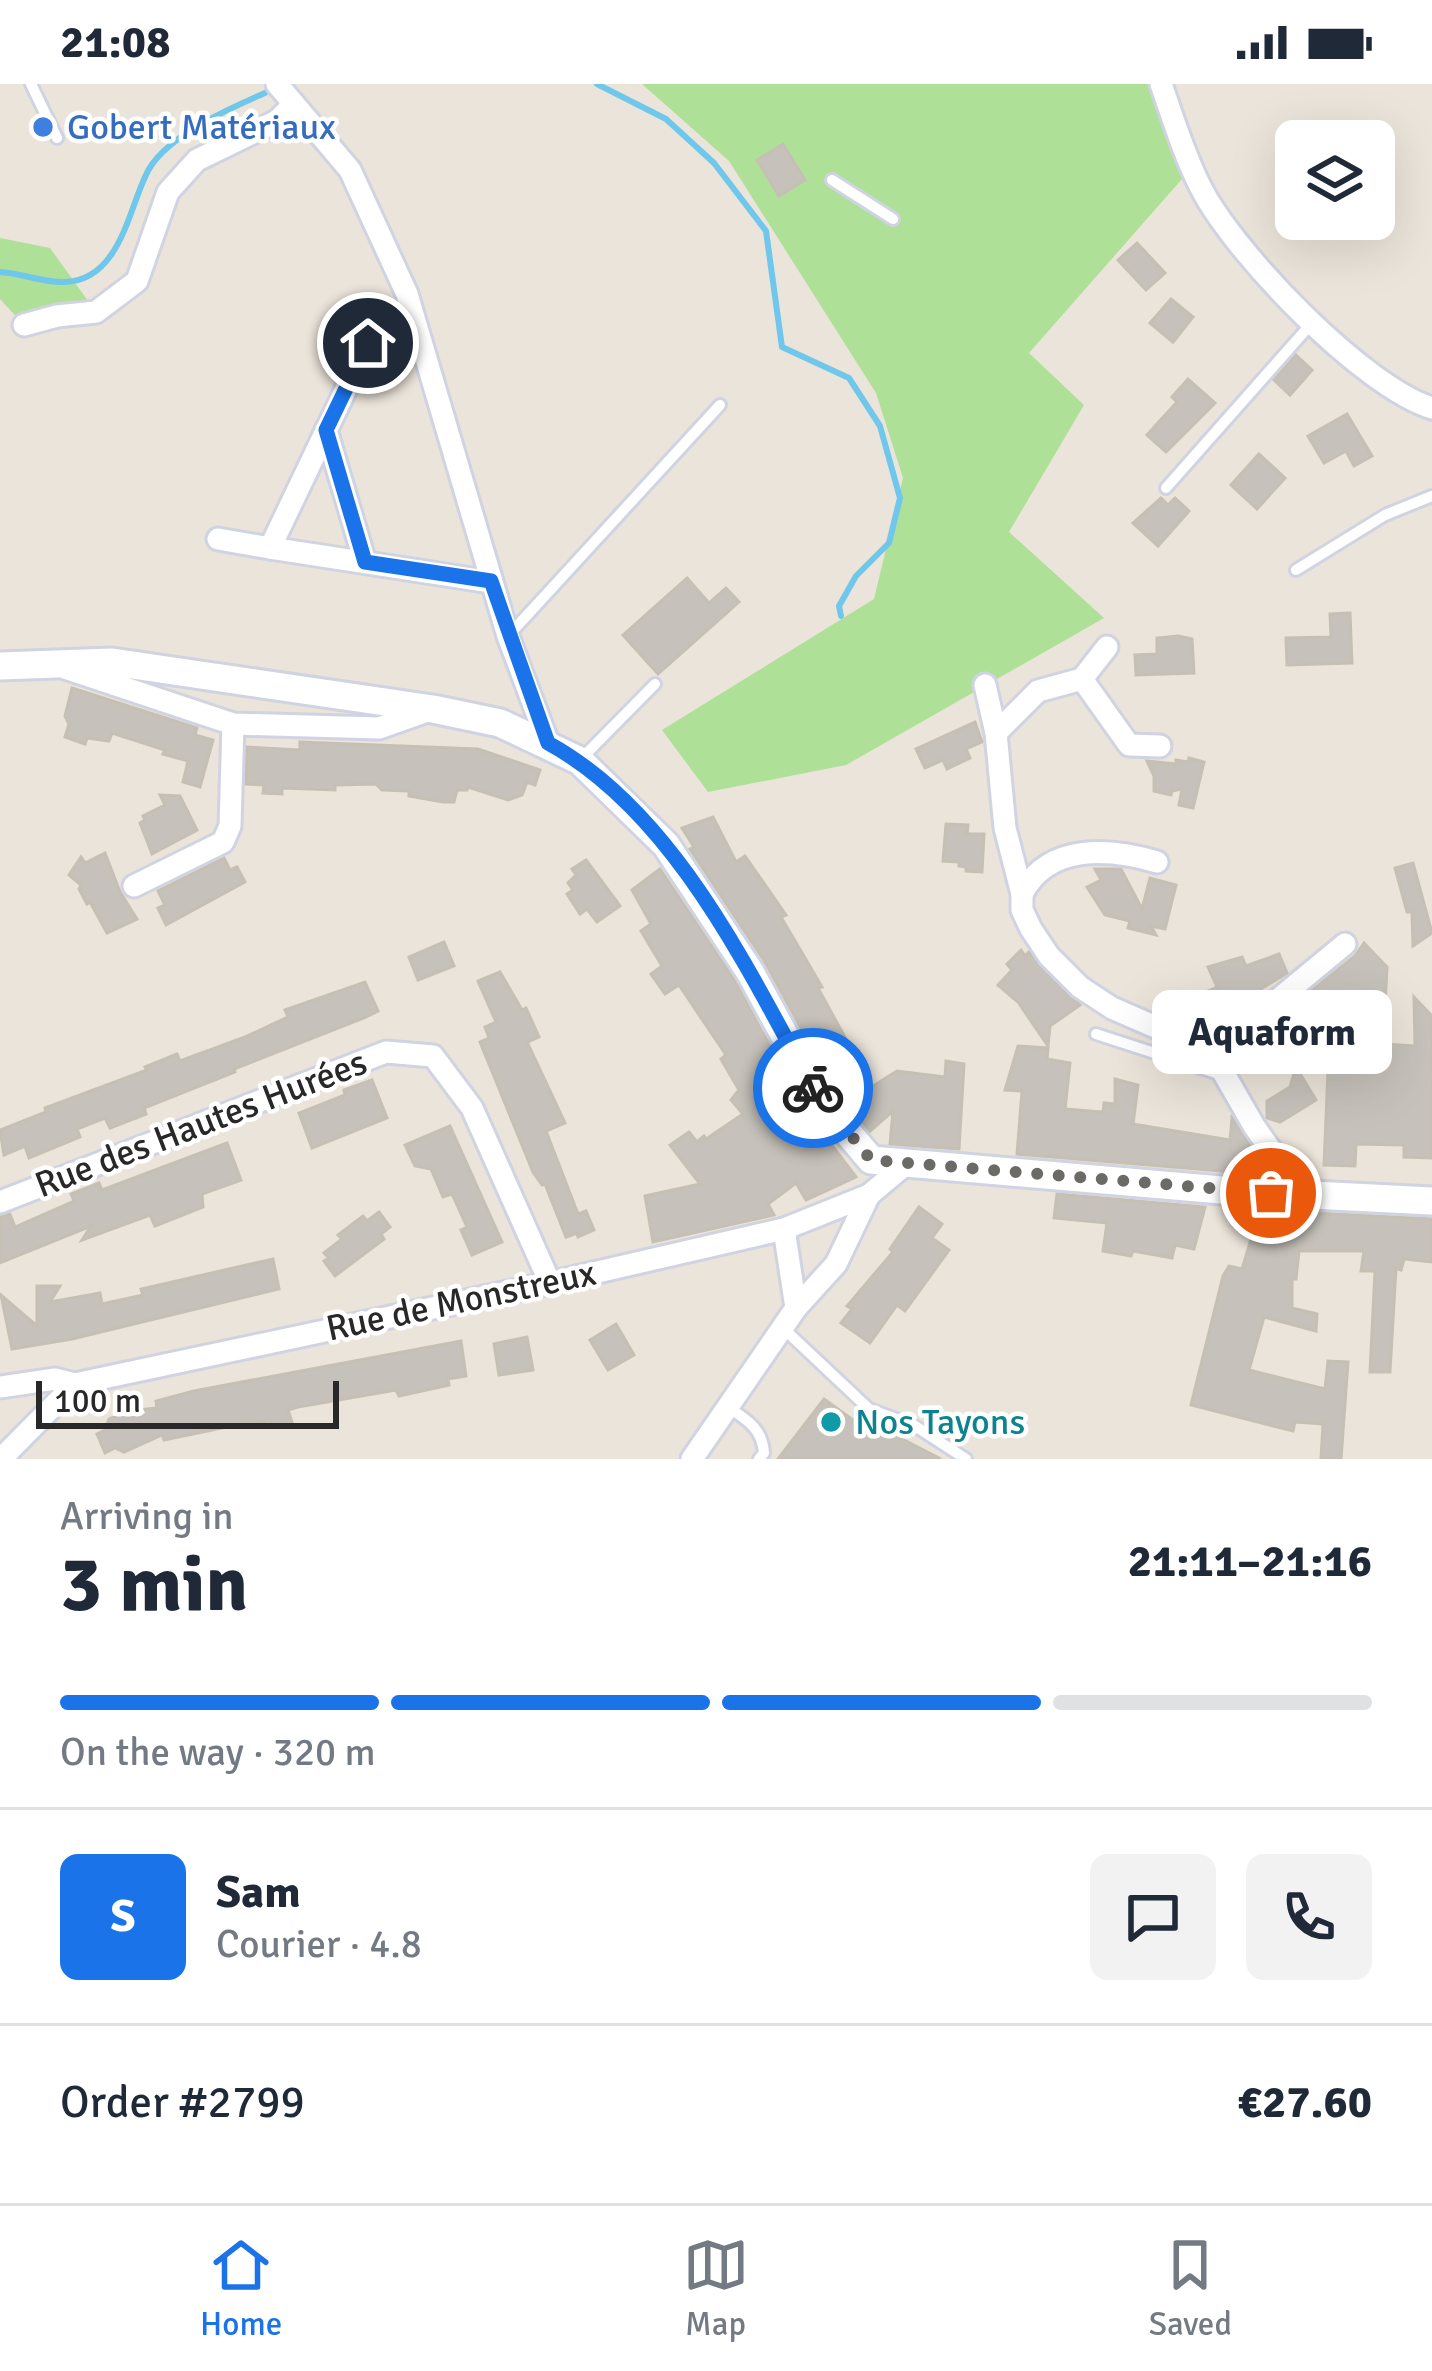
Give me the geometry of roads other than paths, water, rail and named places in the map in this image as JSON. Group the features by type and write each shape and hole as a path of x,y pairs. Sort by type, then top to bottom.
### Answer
{"street":[{"path":"278,84 350,170 407,294 508,637 548,743"},
{"path":"1161,84 1202,190 1252,260 1388,389 1432,408"},
{"path":"24,325 96,312 137,280 168,192 197,160 277,121 294,104"},
{"path":"269,548 368,343"},
{"path":"326,430 365,562"},
{"path":"218,539 491,581"},
{"path":"996,733 1038,691 1082,679 1108,647"},
{"path":"48,662 233,724 379,728 433,710"},
{"path":"0,666 112,662 433,710 500,723 580,760 666,845 750,972 818,1097 871,1160 1233,1191 1432,1201"},
{"path":"1082,679 1130,745 1160,746"},
{"path":"985,686 996,733 1003,812 1022,910 1030,928 1049,956 1080,987 1112,1007 1211,1051 1301,1193"},
{"path":"134,886 223,842 230,826 233,724"},
{"path":"1022,894 1044,867 1074,855 1111,851 1156,862"},
{"path":"1211,1051 1345,944"},
{"name":"Rue des Hautes Hurées","path":"0,1202 386,1052 433,1056 472,1108 550,1283"},
{"name":"Rue de Monstreux","path":"0,1387 55,1379 75,1384 784,1229 869,1195 906,1164"},
{"path":"692,1459 796,1308 836,1264 869,1195"},
{"path":"784,1229 796,1308"},
{"path":"1,1459 75,1384"}],"lane":[{"path":"31,84 57,138"},
{"path":"832,180 893,219"},
{"path":"1166,488 1313,321"},
{"path":"508,637 719,405"},
{"path":"1296,570 1385,515 1432,496"},
{"path":"580,760 655,684"},
{"path":"1096,1034 1225,1076"},
{"path":"784,1329 869,1409 915,1426 966,1459"},
{"path":"728,1407 753,1424 763,1438 764,1453 759,1459"}],"waterway":[{"path":"597,84 666,119 714,163 766,231 782,347 849,378 880,426 900,498 889,543 856,576 839,606 841,616"},
{"path":"0,272 65,282 99,268 121,238 158,157 201,124 265,93"}],"place":[{"name":"Gobert Matériaux","path":"43,127"},
{"name":"Aquaform","path":"1271,1193"},
{"name":"Nos Tayons","path":"831,1422"}]}
